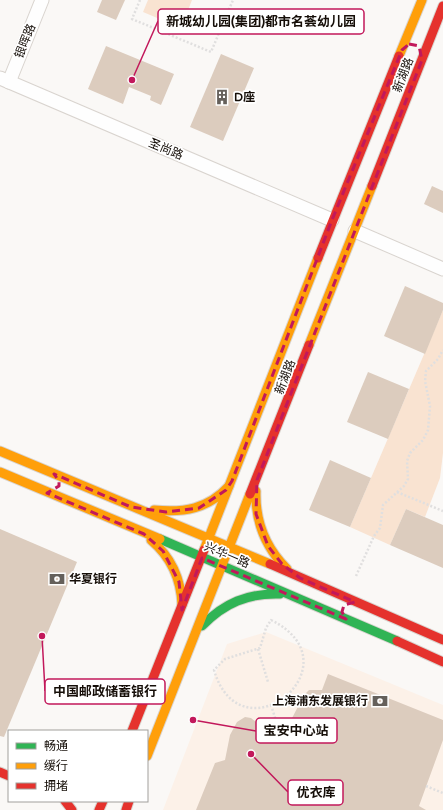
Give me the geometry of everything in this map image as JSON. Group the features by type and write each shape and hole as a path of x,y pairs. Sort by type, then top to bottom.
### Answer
{"main road":[{"name":"新湖路","path":"132,730 182,610 332,220 422,0"},
{"name":"新湖路","path":"148,753 443,6"},
{"path":"402,50 409,44 416,44 421,49 422,60"},
{"path":"278,362 278,370 283,377 292,378 300,371"},
{"name":"兴华一路","path":"0,451 131,507 230,546 443,640"},
{"name":"兴华一路","path":"0,472 144,534 292,595 443,662"},
{"path":"47,492 55,491 58,486 59,481 54,474"},
{"path":"257,480 256,514 263,536 274,555 290,571 300,578"},
{"path":"131,507 166,512 188,511 208,504 218,498 232,482"},
{"path":"144,534 158,546 171,561 179,582 182,610"},
{"path":"193,639 210,616 237,599 260,593 292,595"},
{"path":"346,619 343,614 343,607 349,602 355,602"},
{"path":"65,802 72,810"}],"street":[{"name":"银晖路","path":"4,80 42,0"},
{"name":"圣尚路","path":"4,80 332,220"},
{"path":"355,231 443,269"}],"path":[{"path":"140,0 132,19 211,52 232,0"},
{"path":"356,576 380,528 383,505 408,479 407,461 410,453 423,440 428,430 430,406 425,381 426,371 443,350"},
{"path":"397,492 443,511"},
{"path":"271,620 285,627 296,638 302,653 302,668 298,683 289,695 271,705 261,708 250,707 230,698 222,690 214,670 224,659 258,649 261,645 266,628 271,620"},
{"path":"258,649 268,682"},
{"path":"271,705 279,730"},
{"path":"426,786 443,793"}],"highlighted area":[{"path":"409,44 419,46 422,60 257,480 256,514 268,546 282,564 300,578 355,602 344,605 342,612 346,619 202,558 182,610 179,582 163,551 144,534 47,493 59,486 59,481 54,474 131,507 166,512 199,508 226,490 232,481 332,220 402,50"}],"shaded area":[{"path":"148,0 192,0 181,28 143,12"},
{"path":"443,310 443,453 440,478 425,517 406,509 390,545 350,527"},
{"path":"266,632 443,705 443,810 163,810 227,644"}],"building":[{"path":"102,0 125,0 116,20 97,12"},
{"path":"106,46 174,74 161,105 150,100 151,96 129,87 123,104 88,89"},
{"name":"D座","path":"221,54 254,68 223,141 190,127"},
{"path":"432,186 443,191 443,213 424,204"},
{"path":"405,286 443,303 443,310 425,354 384,336"},
{"path":"368,372 409,389 388,439 347,422"},
{"path":"330,460 371,478 350,527 309,510"},
{"path":"406,509 443,525 443,568 390,545"},
{"path":"0,529 77,562 4,737 0,736"},
{"path":"328,674 443,720 443,740 419,806 426,810 196,810 215,763 225,760 230,735 237,722 245,717 251,718 265,729 272,731 285,727 290,722 304,695 309,690 322,690"}],"traffic: fast":[{"path":"160,539 397,641"},
{"path":"202,626 219,611 237,601 257,595 280,594"}],"traffic: slow":[{"path":"399,56 422,0"},
{"path":"309,345 372,186"},
{"path":"204,550 318,258"},
{"path":"0,451 270,564"},
{"path":"0,472 160,539"},
{"path":"154,510 175,511 195,508 213,500 229,486"},
{"path":"256,491 257,513 263,533 267,543 279,561 287,569"},
{"path":"148,753 250,494"},
{"path":"151,540 164,554 174,569 180,586 182,605"}],"traffic: jam":[{"path":"372,186 443,6"},
{"path":"318,258 399,56"},
{"path":"250,494 309,345"},
{"path":"132,730 204,550"},
{"path":"270,564 443,640"},
{"path":"397,641 443,662"},
{"path":"0,772 8,776"},
{"path":"66,802 72,810"},
{"path":"99,810 103,802"},
{"path":"126,810 129,802"}],"place":[{"name":"新城幼儿园(集团)都市名荟幼儿园","path":"132,80"},
{"name":"D座","path":"222,97"},
{"name":"华夏银行","path":"57,579"},
{"name":"中国邮政储蓄银行","path":"42,636"},
{"name":"上海浦东发展银行","path":"380,701"},
{"name":"宝安中心站","path":"193,720"},
{"name":"优衣库","path":"251,754"}]}
